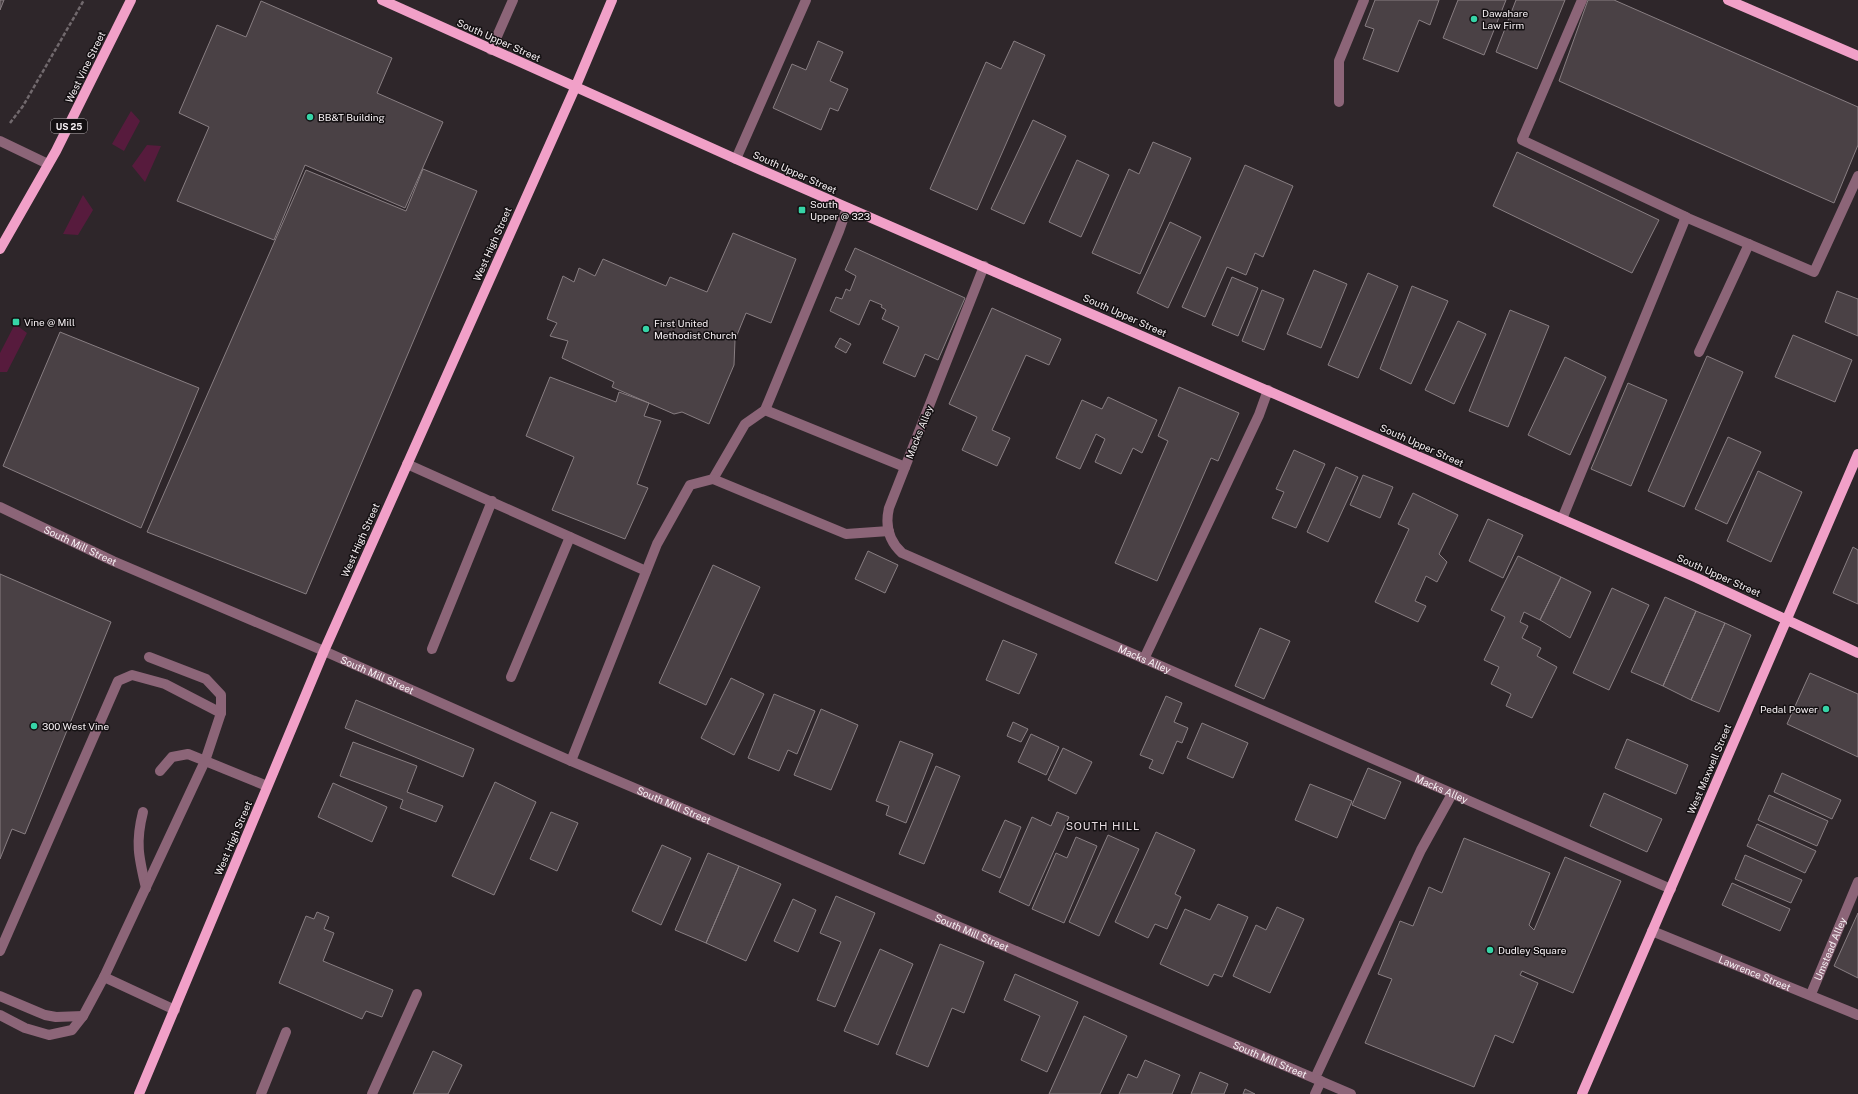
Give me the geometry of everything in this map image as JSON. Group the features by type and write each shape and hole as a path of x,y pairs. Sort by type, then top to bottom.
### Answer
{"main road":[{"name":"West Vine Street","path":"0,249 48,164 93,78 131,0"},
{"name":"South Upper Street","path":"382,0 575,88 847,208 984,266 1562,519 1858,653"},
{"name":"West High Street","path":"139,1094 324,651 575,88 612,0"},
{"path":"1728,0 1858,56"},
{"name":"West Maxwell Street","path":"1582,1094 1788,620 1858,454"}],"street":[{"path":"491,50 513,0"},
{"path":"736,159 806,0"},
{"path":"1339,102 1339,61 1364,0"},
{"path":"1582,0 1522,140 1683,216 1814,272 1858,176"},
{"path":"0,141 48,164"},
{"path":"713,479 745,424 765,410 839,231 847,208"},
{"path":"1562,519 1686,217 1683,216"},
{"path":"1699,352 1749,244"},
{"name":"Macks Alley","path":"984,266 889,508 886,519 889,531 895,546 902,553 1671,889"},
{"path":"1144,659 1259,415 1268,390"},
{"path":"765,410 905,466"},
{"path":"407,464 646,571"},
{"path":"571,761 657,544 690,485 713,479 846,534 889,531"},
{"path":"432,649 492,501"},
{"name":"South Mill Street","path":"0,508 113,561 324,651 571,761 1351,1094"},
{"path":"511,677 570,537"},
{"path":"0,1015 25,1028 49,1035 72,1030 83,1016 104,977 205,761 221,713 221,695 206,679 149,656"},
{"path":"0,952 118,681 132,676 166,684 221,713"},
{"path":"160,771 172,757 188,754 268,786"},
{"path":"1315,1094 1318,1080 1420,850 1452,794"},
{"path":"143,812 139,826 138,851 146,888"},
{"name":"Umstead Alley","path":"1811,994 1858,882"},
{"name":"Lawrence Street","path":"1652,931 1811,994 1858,1015"},
{"path":"104,977 175,1010"},
{"path":"372,1094 417,994"},
{"path":"0,996 45,1015 56,1017 83,1016"},
{"path":"261,1094 286,1032"}],"path":[{"path":"23,106 84,0"}],"shaded area":[{"path":"131,111 140,121 124,151 112,144"},
{"path":"147,145 161,146 145,182 132,166"},
{"path":"83,195 93,210 78,235 63,234"},
{"path":"15,324 27,333 7,372 0,372 0,353"}],"building":[{"path":"0,0 4,0 0,10"},
{"path":"1375,0 1439,0 1430,25 1419,20 1398,72 1363,59 1374,29 1365,26"},
{"name":"Dawahare Law Firm","path":"1458,0 1506,0 1484,55 1443,38"},
{"path":"1516,0 1565,0 1537,69 1496,52"},
{"path":"1588,0 1614,0 1858,107 1858,145 1834,203 1559,81"},
{"name":"BB&T Building","path":"261,1 392,58 377,93 443,122 405,208 305,165 274,240 177,201 209,127 179,113 217,25 246,37"},
{"path":"818,41 843,52 830,81 848,89 838,111 830,108 821,130 773,108 792,64 806,70"},
{"path":"1014,41 1045,55 977,210 930,189 986,62 1001,69"},
{"path":"1033,120 1066,136 1024,224 991,209"},
{"path":"1153,142 1191,158 1140,274 1092,253 1129,169 1139,174"},
{"path":"1517,152 1659,220 1632,273 1493,206"},
{"path":"1077,160 1109,175 1081,237 1049,222"},
{"path":"1245,165 1293,186 1263,257 1255,253 1246,275 1227,267 1205,317 1182,307"},
{"path":"423,169 477,191 306,594 147,532 306,170 406,211"},
{"path":"1170,222 1201,237 1168,308 1137,293"},
{"name":"First United Methodist Church","path":"733,233 796,259 771,323 746,313 735,340 734,365 709,424 682,412 674,414 612,387 614,382 562,358 568,341 550,336 557,323 547,319 563,276 574,282 579,268 595,276 603,259 666,286 670,277 707,292"},
{"path":"855,248 965,298 938,360 925,354 915,377 883,363 899,327 882,319 886,310 881,307 882,305 870,300 859,325 830,311 836,297 842,299 846,289 850,291 856,276 845,270"},
{"path":"1314,270 1347,284 1321,348 1287,334"},
{"path":"1368,273 1398,286 1358,378 1328,365"},
{"path":"1232,277 1258,288 1238,336 1212,325"},
{"path":"1412,286 1448,301 1411,384 1380,369"},
{"path":"1262,290 1284,299 1264,350 1242,341"},
{"path":"1837,291 1858,299 1858,336 1825,322"},
{"path":"992,308 1061,339 1049,365 1026,355 992,430 1010,438 997,466 962,450 977,417 949,404"},
{"path":"1510,310 1549,326 1508,427 1469,411"},
{"path":"1458,321 1486,334 1454,404 1425,390"},
{"path":"60,332 199,388 141,528 3,466"},
{"path":"1793,335 1852,360 1835,402 1775,377"},
{"path":"840,338 851,344 846,353 835,347"},
{"path":"1707,356 1743,372 1684,507 1648,491"},
{"path":"1565,357 1606,377 1570,455 1528,435"},
{"path":"550,377 616,402 619,392 649,403 644,416 661,421 637,484 648,488 625,539 552,510 574,457 526,436"},
{"path":"1628,383 1667,400 1631,486 1591,469"},
{"path":"1179,387 1239,413 1218,461 1211,458 1157,581 1115,563 1168,441 1158,436"},
{"path":"1108,397 1157,420 1142,453 1133,448 1121,474 1095,462 1105,439 1096,434 1080,469 1056,458 1082,400 1102,409"},
{"path":"1728,437 1761,452 1727,524 1695,509"},
{"path":"1294,450 1325,464 1296,528 1272,518 1284,492 1276,489"},
{"path":"1336,467 1358,477 1328,542 1307,532"},
{"path":"1758,471 1802,492 1771,562 1727,541"},
{"path":"1363,475 1393,487 1380,518 1350,505"},
{"path":"1413,493 1458,515 1439,554 1447,562 1437,582 1426,576 1415,601 1426,606 1418,622 1375,602 1409,529 1398,524"},
{"path":"1488,519 1523,535 1503,578 1469,561"},
{"path":"1853,547 1858,550 1858,604 1833,593"},
{"path":"868,551 898,565 885,593 855,579"},
{"path":"1518,556 1561,577 1540,620 1524,612 1520,622 1528,626 1522,638 1541,648 1537,656 1557,667 1532,718 1506,706 1511,694 1491,684 1499,667 1484,660 1505,617 1491,610"},
{"path":"713,565 760,587 706,705 659,683"},
{"name":"300 West Vine","path":"0,574 111,622 25,834 12,829 0,859"},
{"path":"1561,577 1591,592 1570,638 1540,620"},
{"path":"1612,588 1649,605 1609,690 1573,673"},
{"path":"1665,597 1696,611 1663,686 1631,672"},
{"path":"1696,611 1725,623 1691,700 1663,686"},
{"path":"1725,623 1751,635 1719,712 1691,700"},
{"path":"1260,628 1290,641 1264,699 1235,686"},
{"path":"1003,640 1037,654 1019,694 986,680"},
{"name":"Pedal Power","path":"1810,673 1858,694 1858,757 1787,724"},
{"path":"731,678 764,694 734,755 701,738"},
{"path":"774,694 815,711 797,754 788,750 779,771 748,758"},
{"path":"1166,696 1182,703 1174,722 1188,728 1182,743 1177,741 1163,774 1149,768 1153,760 1140,755"},
{"path":"356,700 474,749 463,777 345,728"},
{"path":"821,709 858,725 831,790 794,775"},
{"path":"1013,722 1028,729 1021,742 1007,736"},
{"path":"1202,723 1248,743 1233,778 1187,758"},
{"path":"1031,734 1059,747 1046,775 1018,762"},
{"path":"1627,739 1688,765 1676,794 1615,768"},
{"path":"900,741 933,754 906,823 886,815 889,806 876,801"},
{"path":"353,742 417,766 407,792 443,806 436,822 400,808 403,800 340,776"},
{"path":"1063,748 1092,762 1076,794 1048,780"},
{"path":"936,766 960,776 924,864 899,854"},
{"path":"1368,768 1401,782 1385,819 1352,805"},
{"path":"1782,773 1841,800 1832,819 1774,792"},
{"path":"495,782 536,802 494,895 452,876"},
{"path":"333,783 387,807 372,842 318,817"},
{"path":"1310,784 1352,801 1337,838 1295,820"},
{"path":"1604,793 1662,819 1647,852 1590,826"},
{"path":"1769,795 1828,821 1817,846 1758,820"},
{"path":"551,812 578,823 557,871 530,859"},
{"path":"1057,812 1069,817 1029,906 999,892 1032,817 1051,826"},
{"path":"1005,820 1021,827 1000,878 982,870"},
{"path":"1757,824 1816,851 1805,873 1747,846"},
{"path":"1156,832 1195,850 1175,894 1181,897 1167,929 1155,924 1148,938 1115,922"},
{"path":"1108,835 1139,849 1099,936 1069,922"},
{"path":"1076,837 1097,846 1064,923 1032,909 1056,853 1067,858"},
{"name":"Dudley Square","path":"1464,838 1550,873 1529,925 1534,930 1565,857 1621,881 1573,993 1522,971 1520,975 1538,983 1513,1043 1495,1035 1474,1087 1365,1043 1392,979 1378,974 1400,921 1413,926 1429,887 1442,893"},
{"path":"662,845 691,858 661,925 632,911"},
{"path":"708,853 739,866 706,943 675,930"},
{"path":"1745,855 1802,880 1791,903 1735,879"},
{"path":"739,866 781,884 746,961 706,943"},
{"path":"1732,883 1790,909 1780,931 1722,905"},
{"path":"836,896 875,913 835,1007 817,1000 841,942 820,933"},
{"path":"793,899 816,910 798,952 774,941"},
{"path":"1218,904 1248,917 1222,977 1214,974 1208,986 1160,964 1185,909 1210,920"},
{"path":"1277,907 1304,919 1270,993 1233,976 1256,925 1266,930"},
{"path":"317,912 329,917 324,929 334,933 323,961 393,990 382,1017 366,1011 362,1019 279,983 306,916 314,919"},
{"path":"1858,913 1858,978 1834,966"},
{"path":"940,944 984,962 964,1013 952,1008 928,1067 896,1054"},
{"path":"880,949 913,964 878,1045 844,1031"},
{"path":"1015,974 1078,1002 1047,1072 1021,1060 1040,1016 1004,1000"},
{"path":"1084,1016 1127,1036 1100,1094 1049,1094"},
{"path":"433,1051 462,1065 448,1094 413,1094"},
{"path":"1145,1060 1180,1075 1172,1094 1119,1094 1128,1074 1137,1078"},
{"path":"1200,1072 1228,1084 1224,1094 1191,1094"},
{"path":"1245,1089 1255,1094 1243,1094"}],"place":[{"name":"Dawahare Law Firm","path":"1474,19"},
{"name":"BB&T Building","path":"310,117"},
{"name":"South Upper @ 323","path":"802,210"},
{"name":"Vine @ Mill","path":"16,322"},
{"name":"First United Methodist Church","path":"646,329"},
{"name":"Pedal Power","path":"1826,709"},
{"name":"300 West Vine","path":"34,726"},
{"name":"Dudley Square","path":"1490,950"}],"district":[{"name":"SOUTH HILL","path":"1103,826"}]}
